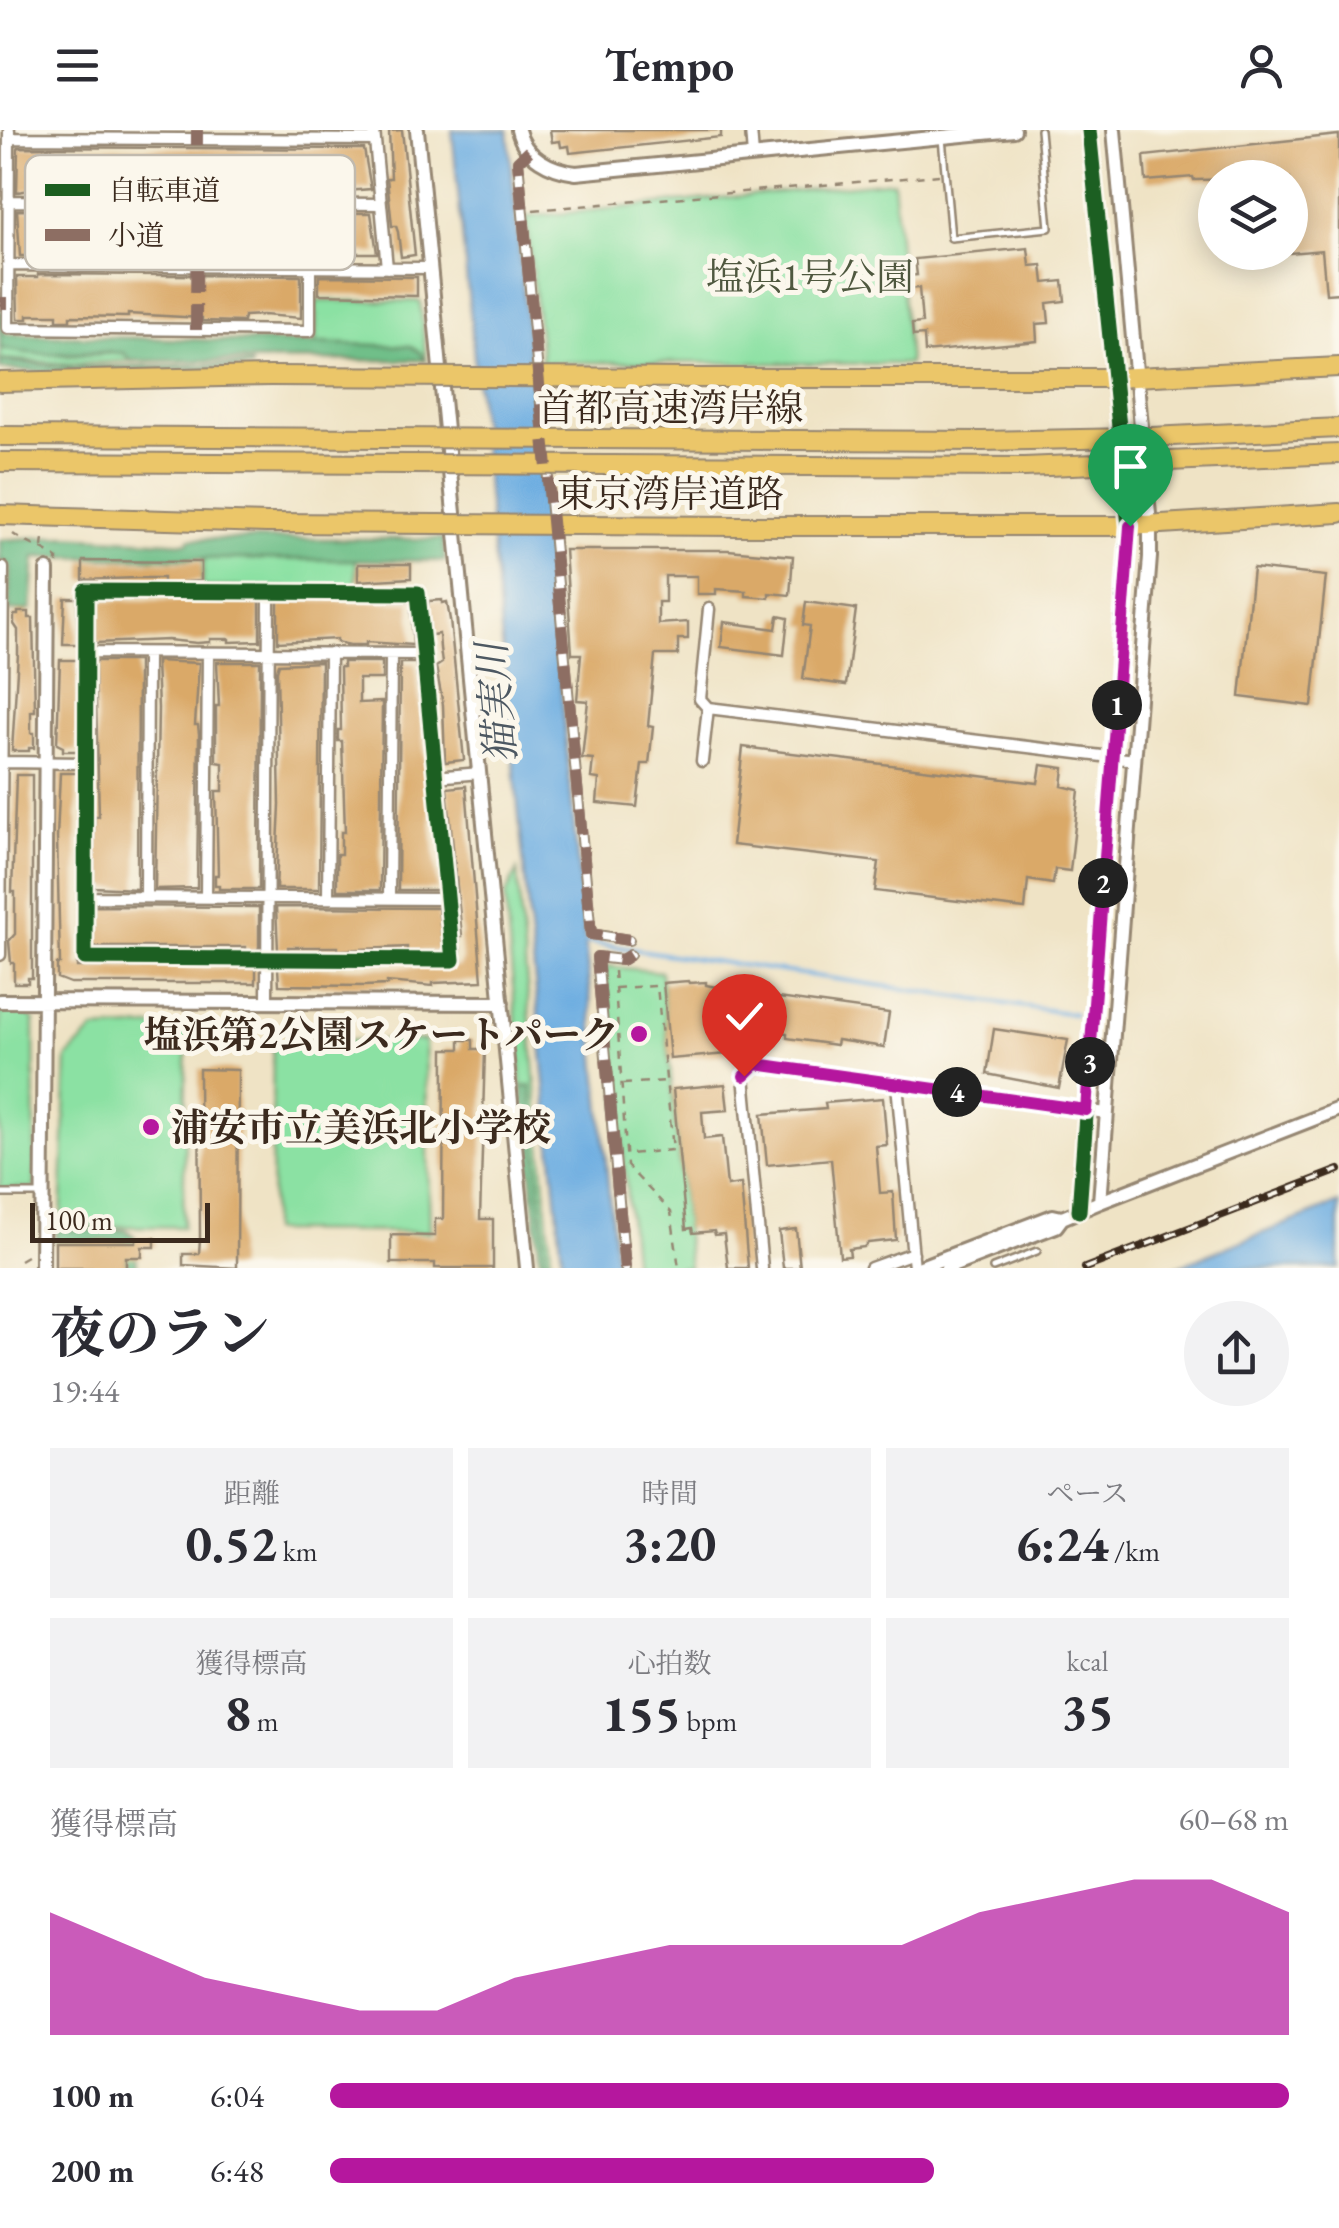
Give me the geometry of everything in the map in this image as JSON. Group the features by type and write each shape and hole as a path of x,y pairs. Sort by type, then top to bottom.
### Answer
{"highway":[{"path":"0,382 271,376 1136,378 1339,367"},
{"name":"首都高速湾岸線","path":"0,436 983,441 1339,428"},
{"name":"首都高速湾岸線","path":"0,462 1024,467 1339,454"},
{"name":"東京湾岸道路","path":"0,516 267,523 1130,526 1339,513"}],"street":[{"path":"418,130 527,1268"},
{"path":"518,130 529,151 555,169 576,172 1014,130"},
{"path":"751,130 754,156"},
{"path":"1079,1211 1130,526 1089,130"},
{"path":"1100,1202 1148,602 1150,525 1114,130"},
{"path":"310,270 310,330 8,328 8,134 375,135 388,268"},
{"path":"529,151 518,161 591,934 628,940"},
{"path":"8,201 25,201"},
{"path":"355,204 382,204"},
{"path":"8,265 25,265"},
{"path":"355,268 431,268"},
{"path":"0,568 4,568 0,955"},
{"path":"42,1268 47,570"},
{"path":"86,592 269,592 418,594 453,960 84,958 86,592"},
{"path":"267,1002 269,592"},
{"path":"709,609 700,699 708,708 1135,760"},
{"path":"86,652 424,654"},
{"path":"146,897 147,652"},
{"path":"206,898 208,654"},
{"path":"328,898 330,654"},
{"path":"389,898 391,654"},
{"path":"702,761 708,708"},
{"path":"1,762 86,763"},
{"path":"435,777 480,772"},
{"path":"84,897 447,899"},
{"path":"625,1268 596,958 622,960 630,956"},
{"path":"0,1002 502,1004"},
{"path":"762,1268 744,1076 756,1064 1106,1114"},
{"path":"897,1084 916,1268 1053,1216 1062,1218"},
{"path":"947,1268 1056,1226 1062,1218 1100,1202 1339,1110"},
{"path":"872,1268 913,1253"}],"lane":[{"path":"939,135 951,238 1050,228 1040,130"},
{"path":"0,1194 42,1194"},
{"path":"993,1268 1036,1251"}],"path":[{"path":"522,211 945,174"},
{"path":"42,549 44,531"},
{"path":"13,534 57,558"},
{"path":"613,959 628,1166 671,1212 678,1268"},
{"path":"614,988 657,986 673,1150 626,1154"},
{"path":"622,1084 666,1081"},
{"path":"20,1260 34,1253"}],"green space":[{"name":"塩浜1号公園","path":"893,181 909,364 542,362 526,217"},
{"path":"316,301 420,301 426,360 316,359"},
{"path":"0,311 4,311 4,334 410,346 426,360 131,361 124,353 33,353 0,348"},
{"path":"0,348 64,356 124,353 131,361 70,364 0,359"},
{"path":"0,361 70,367 251,364 251,368 49,372 0,369"},
{"path":"65,536 188,543 189,539 443,539 445,561 35,557 31,610 9,611 10,564 0,561 0,540"},
{"path":"205,542 356,542 356,589 202,587"},
{"path":"517,871 552,1268 547,1268 531,1086 522,1087 505,896"},
{"path":"605,966 661,972 689,1268 634,1268"},
{"path":"0,1012 26,1013 34,1021 35,1188 0,1189"},
{"path":"187,1025 183,1227 61,1226 67,1058 94,1030"},
{"path":"425,1040 430,1232 271,1231 273,1042"},
{"path":"531,1086 547,1268 541,1268 522,1087"},
{"path":"56,1230 126,1230 135,1237 137,1268 127,1268 125,1241 55,1242"}],"water":[{"path":"452,130 508,130 616,1268 563,1268"},
{"path":"1339,1203 1339,1268 1174,1268"}],"building":[{"path":"402,130 415,255 401,257 398,232 392,226 387,178 391,178 389,131"},
{"path":"550,130 721,130 721,137 570,153 569,146 552,142"},
{"path":"1339,135 1339,293 1326,294 1322,250 1308,251 1308,160 1198,160 1198,180 1193,177 1146,181 1144,156"},
{"path":"18,147 364,149 371,189 355,190 355,155 25,155 25,191 17,192"},
{"path":"17,210 25,210 25,256 20,256"},
{"path":"355,213 371,213 377,253 355,253"},
{"path":"1028,248 1030,266 1042,265 1044,283 1063,281 1065,301 1047,303 1049,323 1036,324 1037,341 925,352 924,335 913,336 912,324 922,323 919,288 907,289 906,276 917,275 915,259"},
{"path":"301,276 301,318 244,316 243,322 128,314 70,316 70,320 57,320 57,315 28,315 28,319 18,319 17,277"},
{"path":"319,276 417,277 417,296 319,294"},
{"path":"565,550 728,550 793,556 790,595 769,593 769,598 746,596 746,591 716,589 716,594 697,594 697,576 665,576 665,602 658,602 658,624 688,622 688,639 678,639 678,655 655,655 648,726 653,727 649,764 642,764 637,807 597,803 599,779 591,778 593,759 582,758 588,701 577,700 581,654 572,654"},
{"path":"83,561 201,562 201,581 83,580"},
{"path":"358,564 411,564 411,578 358,581"},
{"path":"1253,568 1326,576 1312,706 1240,697"},
{"path":"65,598 77,598 77,644 63,644"},
{"path":"95,600 260,601 260,641 95,643"},
{"path":"278,601 410,602 413,645 350,645 337,639 278,642"},
{"path":"429,601 447,602 450,620 464,760 445,762 443,705 436,667 442,663 439,634 431,635 428,607"},
{"path":"806,602 856,609 846,685 803,679 810,626 803,625"},
{"path":"29,612 29,618 33,618 34,748 29,751 12,751 18,654 14,615"},
{"path":"778,616 788,618 784,655 721,647 724,622 776,629"},
{"path":"60,660 77,660 77,751 63,751 57,744"},
{"path":"95,661 138,661 137,889 94,887 95,816 99,816"},
{"path":"156,661 199,663 195,725 199,734 197,888 155,889"},
{"path":"217,662 260,662 259,889 219,889 215,885 216,791 223,791 223,763 216,762"},
{"path":"321,662 319,889 276,889 280,805 277,671 279,664"},
{"path":"343,662 382,662 382,679 359,679 359,703 382,702 380,890 337,890 337,854 341,854 341,832 345,832 342,741 338,741"},
{"path":"400,663 415,663 416,667 438,890 398,890"},
{"path":"743,747 1038,783 1041,765 1064,768 1062,786 1079,790 1070,871 1055,869 1053,884 1028,880 1025,909 875,891 879,862 732,845"},
{"path":"60,773 77,773 77,967 256,968 256,983 70,983 57,978"},
{"path":"16,775 32,775 32,978 28,978 28,983 14,983 9,941 15,934 12,892"},
{"path":"466,786 482,981 433,986 387,982 364,986 279,985 278,968 458,967 462,960 462,936 447,788"},
{"path":"94,906 259,907 259,948 94,947"},
{"path":"276,907 438,908 443,951 407,951 407,947 278,950"},
{"path":"688,981 716,987 733,985 734,992 889,1013 884,1047 787,1038 787,1033 724,1024 727,1054 670,1059 663,983"},
{"path":"994,1029 1068,1040 1059,1088 987,1074"},
{"path":"460,1040 473,1040 473,1049 485,1049 480,1219 493,1219 493,1268 391,1263 391,1235 435,1236 435,1219 443,1219 444,1049 460,1049"},
{"path":"199,1069 238,1070 237,1268 183,1265 183,1254 199,1254"},
{"path":"725,1084 728,1110 702,1112 704,1139 722,1137 727,1186 741,1184 748,1268 728,1268 724,1234 693,1233 692,1228 686,1229 673,1089"},
{"path":"883,1098 887,1145 876,1146 880,1193 893,1192 896,1240 868,1243 849,1249 850,1256 840,1257 831,1159 767,1165 762,1114 826,1109 825,1103"},
{"path":"796,1229 800,1268 783,1268 779,1231"},
{"path":"136,1238 155,1238 155,1247 142,1247 142,1257 126,1257 126,1268 55,1268 55,1242 136,1242"}],"waterway":[{"path":"584,942 1074,1014"}],"railway":[{"path":"1085,1268 1339,1170"}],"marked path":[{"path":"197,130 197,155"},
{"path":"529,151 518,161 591,934 629,940"},
{"path":"196,270 196,330"},
{"path":"0,303 8,303"},
{"path":"625,1268 597,957 622,960 630,955"}],"cycle path":[{"path":"1079,1211 1129,526 1089,130"},
{"path":"86,591 418,593 453,960 85,958 86,591"}],"place":[{"name":"塩浜第2公園スケートパーク","path":"639,1034"},
{"name":"浦安市立美浜北小学校","path":"151,1127"}],"route":[{"path":"744,1076 756,1064 1086,1110 1130,526"}],"water label":[{"name":"猫実川","path":"496,703"}]}
